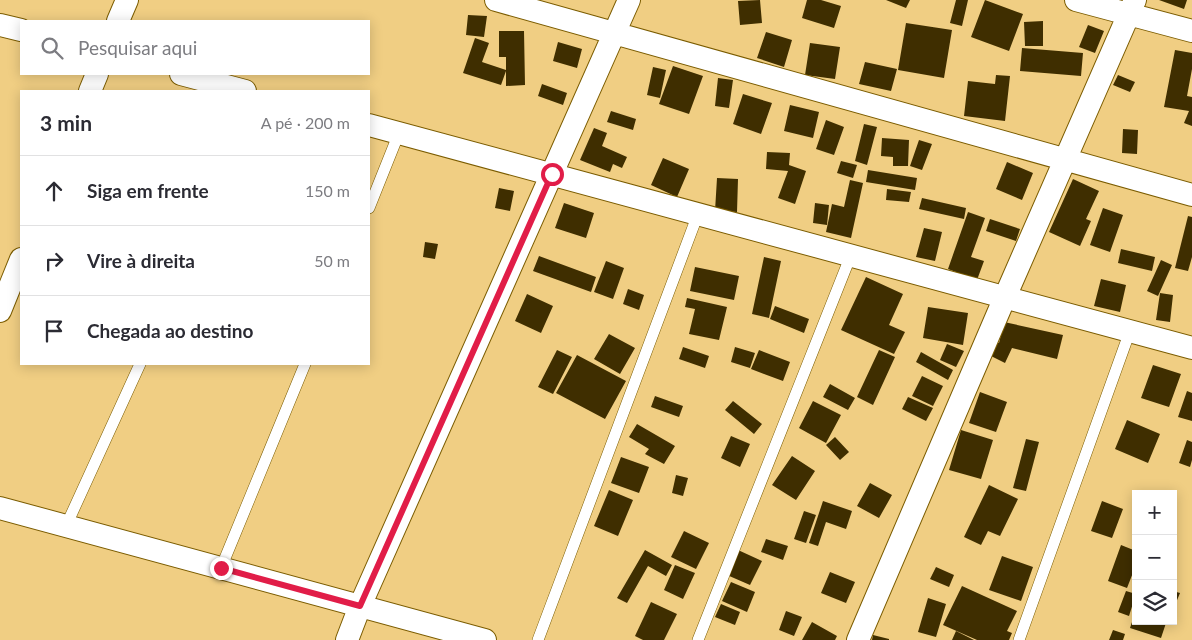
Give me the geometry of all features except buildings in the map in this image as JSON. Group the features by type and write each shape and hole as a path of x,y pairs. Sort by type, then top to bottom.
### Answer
{"street":[{"path":"118,20 127,0"},
{"path":"496,0 1192,195"},
{"path":"347,640 360,606 629,0"},
{"path":"1076,0 1132,7 1192,31"},
{"path":"858,640 1132,7"},
{"path":"0,25 20,30"},
{"path":"90,90 97,75"},
{"path":"185,75 241,90"},
{"path":"370,125 1192,348"},
{"path":"0,311 20,261"},
{"path":"0,508 485,640"}],"lane":[{"path":"370,206 400,133"},
{"path":"538,640 698,214"},
{"path":"698,640 851,255"},
{"path":"1019,640 1130,331"},
{"path":"66,526 140,365"},
{"path":"221,568 305,365"}],"route":[{"path":"221,568 360,606 552,174"}]}
